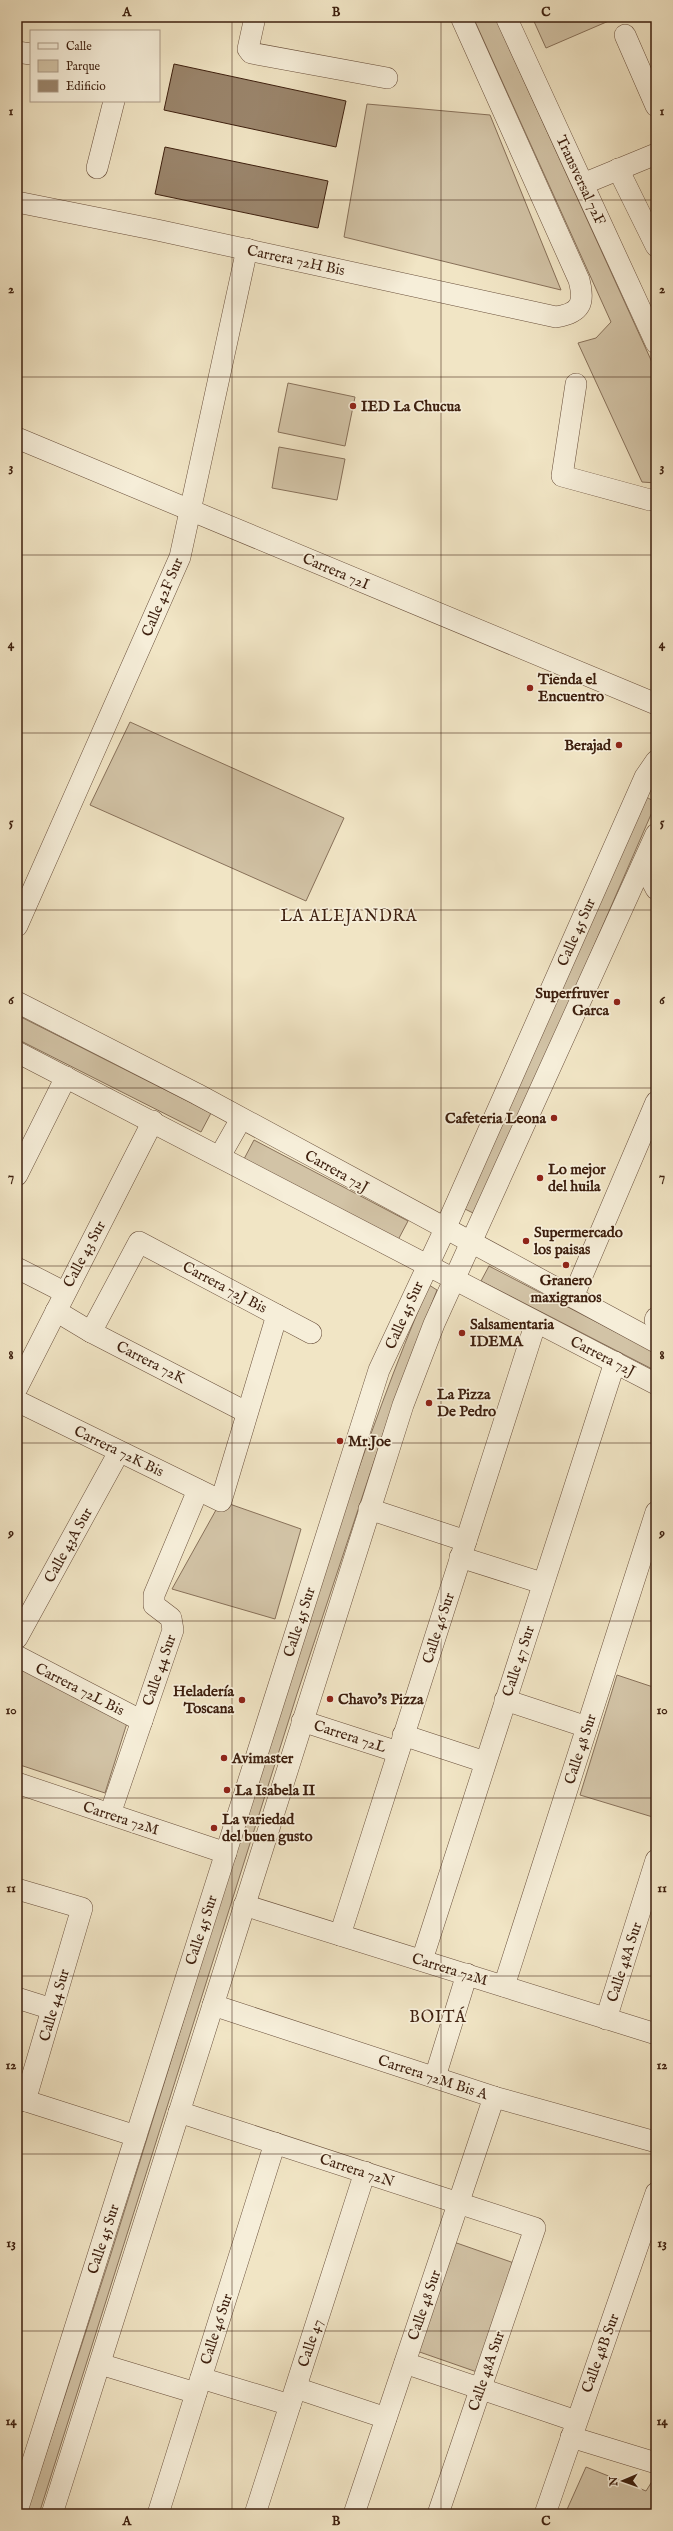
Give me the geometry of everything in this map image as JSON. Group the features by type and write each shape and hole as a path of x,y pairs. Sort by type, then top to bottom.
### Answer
{"street":[{"path":"255,17 248,49 251,53 387,78"},
{"name":"Carrera 72H Bis","path":"17,202 247,249 556,317 574,312 582,298 579,280 461,17"},
{"name":"Transversal 72F","path":"506,17 656,343"},
{"path":"625,35 656,106"},
{"path":"17,52 30,54"},
{"path":"97,168 114,102"},
{"path":"583,184 656,154"},
{"path":"618,170 656,246"},
{"name":"Calle 42F Sur","path":"17,926 175,570 191,511 247,249"},
{"path":"576,384 562,476 650,500 656,499"},
{"name":"Carrera 72I","path":"17,438 656,704"},
{"name":"Calle 45 Sur","path":"17,2511 379,1370 445,1229 645,777 656,761"},
{"name":"Calle 45 Sur","path":"52,2514 369,1509 416,1369 656,834"},
{"path":"643,864 656,889"},
{"name":"Carrera 72J","path":"17,1002 241,1118 656,1342"},
{"name":"Carrera 72J","path":"17,1052 220,1156 656,1384"},
{"path":"17,1175 66,1077"},
{"path":"573,1297 656,1102"},
{"path":"220,1156 241,1118"},
{"name":"Calle 43 Sur","path":"17,1388 64,1292 152,1121"},
{"name":"Carrera 72J Bis","path":"91,1332 139,1242 311,1333"},
{"path":"17,1268 64,1292"},
{"name":"Carrera 72K","path":"56,1311 91,1332 246,1412"},
{"path":"246,1412 276,1315"},
{"name":"Calle 46 Sur","path":"340,1935 536,1322"},
{"name":"Calle 47 Sur","path":"422,1960 542,1583 615,1362"},
{"name":"Carrera 72K Bis","path":"17,1401 221,1500 246,1412"},
{"name":"Calle 43A Sur","path":"17,1638 120,1452"},
{"name":"Calle 44 Sur","path":"110,1814 174,1630 171,1618 154,1605 154,1595 198,1490"},
{"path":"369,1509 542,1583"},
{"name":"Calle 48 Sur","path":"504,1986 656,1512"},
{"name":"Carrera 72L Bis","path":"17,1656 142,1721"},
{"path":"505,1700 587,1727"},
{"name":"Carrera 72L","path":"302,1721 485,1762"},
{"name":"Carrera 72M","path":"17,1783 226,1853"},
{"name":"Calle 48A Sur","path":"606,2019 656,1860"},
{"name":"Calle 44 Sur","path":"17,1889 82,1908 52,2009 21,2100"},
{"name":"Carrera 72M","path":"244,1905 656,2034"},
{"path":"435,2077 467,1974"},
{"path":"17,1998 52,2009"},
{"name":"Carrera 72M Bis A","path":"213,2005 494,2097 656,2142"},
{"name":"Calle 48 Sur","path":"354,2514 494,2097"},
{"path":"21,2100 136,2136"},
{"name":"Carrera 72N","path":"179,2112 535,2228"},
{"name":"Calle 46 Sur","path":"158,2514 275,2143"},
{"name":"Calle 47","path":"254,2514 365,2172"},
{"name":"Calle 48B Sur","path":"545,2514 573,2429 651,2226 656,2193"},
{"name":"Calle 48A Sur","path":"438,2514 535,2228"},
{"path":"404,2363 481,2388 573,2429 656,2463"},
{"path":"100,2364 198,2385 293,2396 386,2418"}],"green space":[{"path":"473,17 495,17 656,371 656,483 642,482 578,343 596,338 611,322"},
{"path":"532,17 618,17 546,48"},
{"path":"367,104 490,115 561,290 344,237"},
{"path":"288,383 355,397 345,446 278,432"},
{"path":"279,447 345,459 337,500 272,488"},
{"path":"130,722 344,818 306,901 90,805"},
{"path":"645,796 656,803 477,1215 465,1209"},
{"path":"17,1015 211,1113 201,1132 17,1039"},
{"path":"254,1140 408,1221 398,1240 244,1159"},
{"path":"489,1266 656,1353 656,1371 481,1281"},
{"path":"429,1285 437,1290 394,1401 297,1694 39,2514 26,2514 123,2217 245,1820 339,1525 382,1404"},
{"path":"221,1501 301,1529 275,1619 172,1589"},
{"path":"17,1667 127,1723 105,1793 17,1764"},
{"path":"617,1675 656,1688 656,1818 580,1795"},
{"path":"448,2240 514,2263 477,2372 411,2349"},
{"path":"586,2467 646,2491 656,2475 656,2514 565,2514"}],"building":[{"path":"174,64 346,101 336,147 164,110"},
{"path":"165,147 328,181 318,228 155,194"}],"place":[{"name":"IED La Chucua","path":"353,406"},
{"name":"Tienda el Encuentro","path":"530,688"},
{"name":"Berajad","path":"619,745"},
{"name":"Superfruver Garca","path":"617,1002"},
{"name":"Cafeteria Leona","path":"554,1118"},
{"name":"Lo mejor del huila","path":"540,1178"},
{"name":"Supermercado los paisas","path":"526,1241"},
{"name":"Granero maxigranos","path":"566,1265"},
{"name":"Salsamentaria IDEMA","path":"462,1333"},
{"name":"La Pizza De Pedro","path":"429,1403"},
{"name":"Mr.Joe","path":"340,1441"},
{"name":"Chavo’s Pizza","path":"330,1699"},
{"name":"Heladería Toscana","path":"242,1700"},
{"name":"Avimaster","path":"224,1758"},
{"name":"La Isabela II","path":"227,1790"},
{"name":"La variedad del buen gusto","path":"214,1828"}],"district":[{"name":"LA ALEJANDRA","path":"349,915"},
{"name":"BOITÁ","path":"438,2016"}]}
